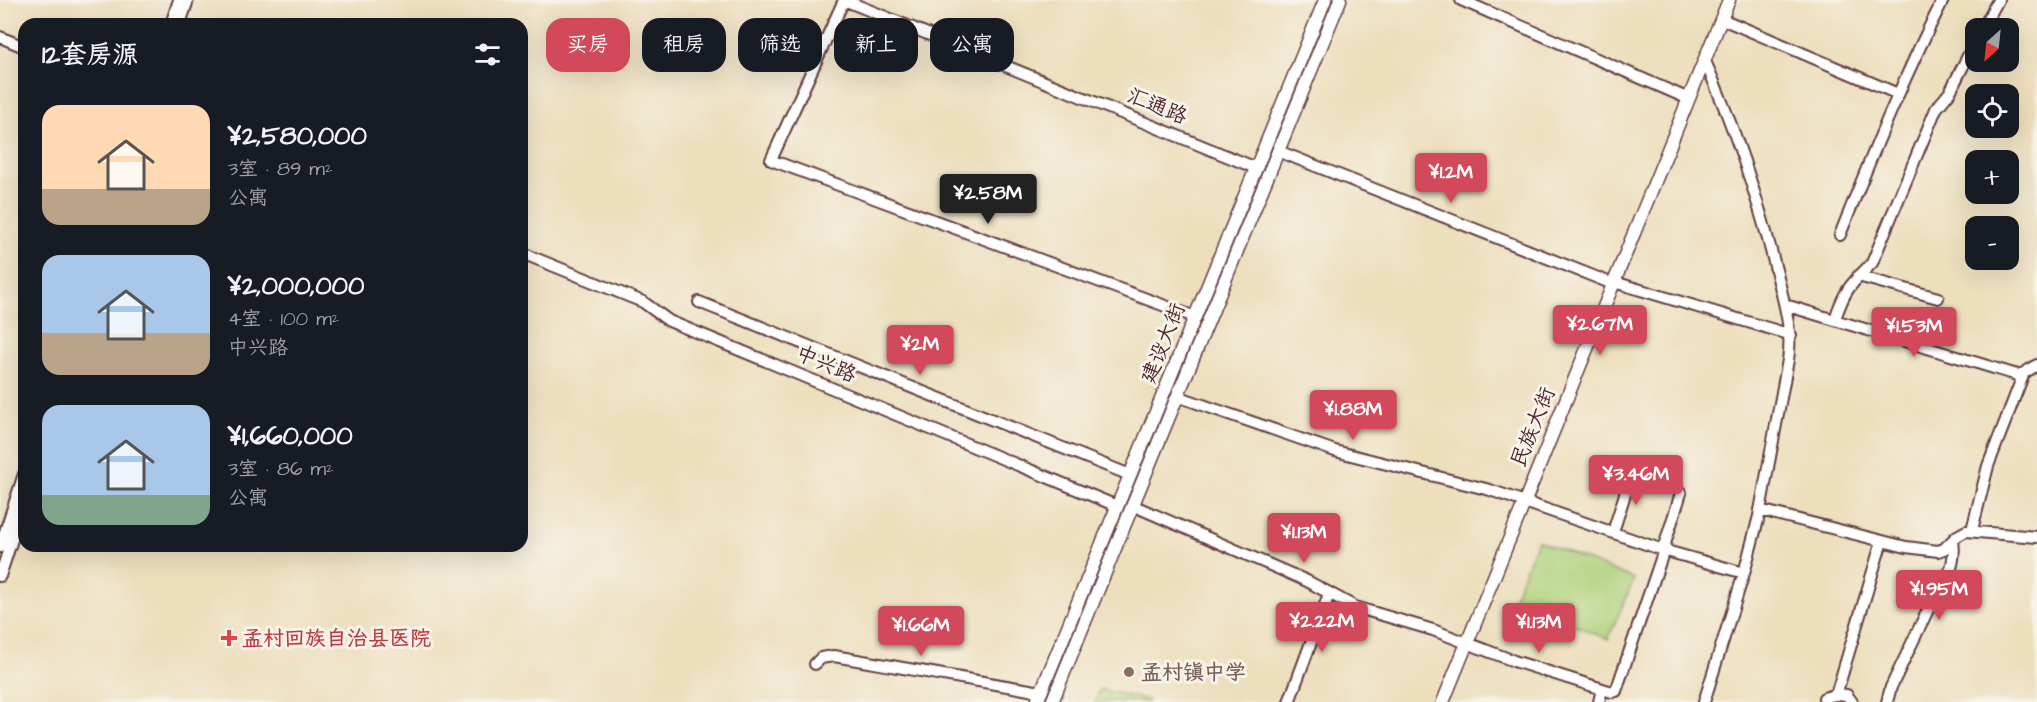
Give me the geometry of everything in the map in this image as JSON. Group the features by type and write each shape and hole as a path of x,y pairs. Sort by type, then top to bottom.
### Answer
{"main road":[{"name":"建设大街","path":"1039,697 1325,0"},
{"name":"建设大街","path":"1052,702 1340,0"},
{"name":"民族大街","path":"1443,702 1729,0"}],"street":[{"path":"173,18 179,0"},
{"path":"182,18 188,0"},
{"path":"844,0 771,160 1194,317"},
{"name":"汇通路","path":"844,0 1256,168"},
{"path":"1461,0 1689,99"},
{"path":"1840,235 1898,94 1943,0"},
{"path":"1988,18 1998,0"},
{"path":"1722,19 1898,94"},
{"path":"0,37 18,44"},
{"path":"1704,702 1744,573 1760,510 1791,335 1759,205 1705,61"},
{"path":"1835,319 1848,288 1872,263 1936,109 1950,92 1965,62"},
{"path":"1278,151 1613,283 1791,335"},
{"name":"中兴路","path":"528,255 643,302 669,321 1117,506"},
{"path":"1858,276 1938,298"},
{"path":"699,302 1130,475"},
{"path":"1785,305 2017,375 2037,365"},
{"path":"1972,530 1988,466 2024,373"},
{"path":"1177,396 1335,451 1490,490 1664,550 1744,573"},
{"path":"1613,532 1632,472"},
{"path":"0,547 18,492"},
{"path":"1132,505 1307,581 1369,612 1432,630 1514,661 1602,689 1616,691 1681,493"},
{"path":"1760,510 1906,548 1938,551 1944,549 1966,531 1972,530 2037,537"},
{"path":"0,576 18,521"},
{"path":"1887,702 1891,687 1936,593 1950,574 1954,550 1953,540"},
{"path":"1836,695 1882,541"},
{"path":"1289,702 1329,594"},
{"path":"815,664 821,658 834,656 1039,697"},
{"path":"1599,702 1602,689"},
{"path":"1824,698 1847,695 1852,702"}],"green space":[{"path":"1537,540 1634,579 1608,639 1513,600"},
{"path":"1100,689 1148,700 1147,702 1095,702"}],"place":[{"name":"孟村回族自治县医院","path":"229,638"},
{"name":"孟村镇中学","path":"1129,672"}]}
